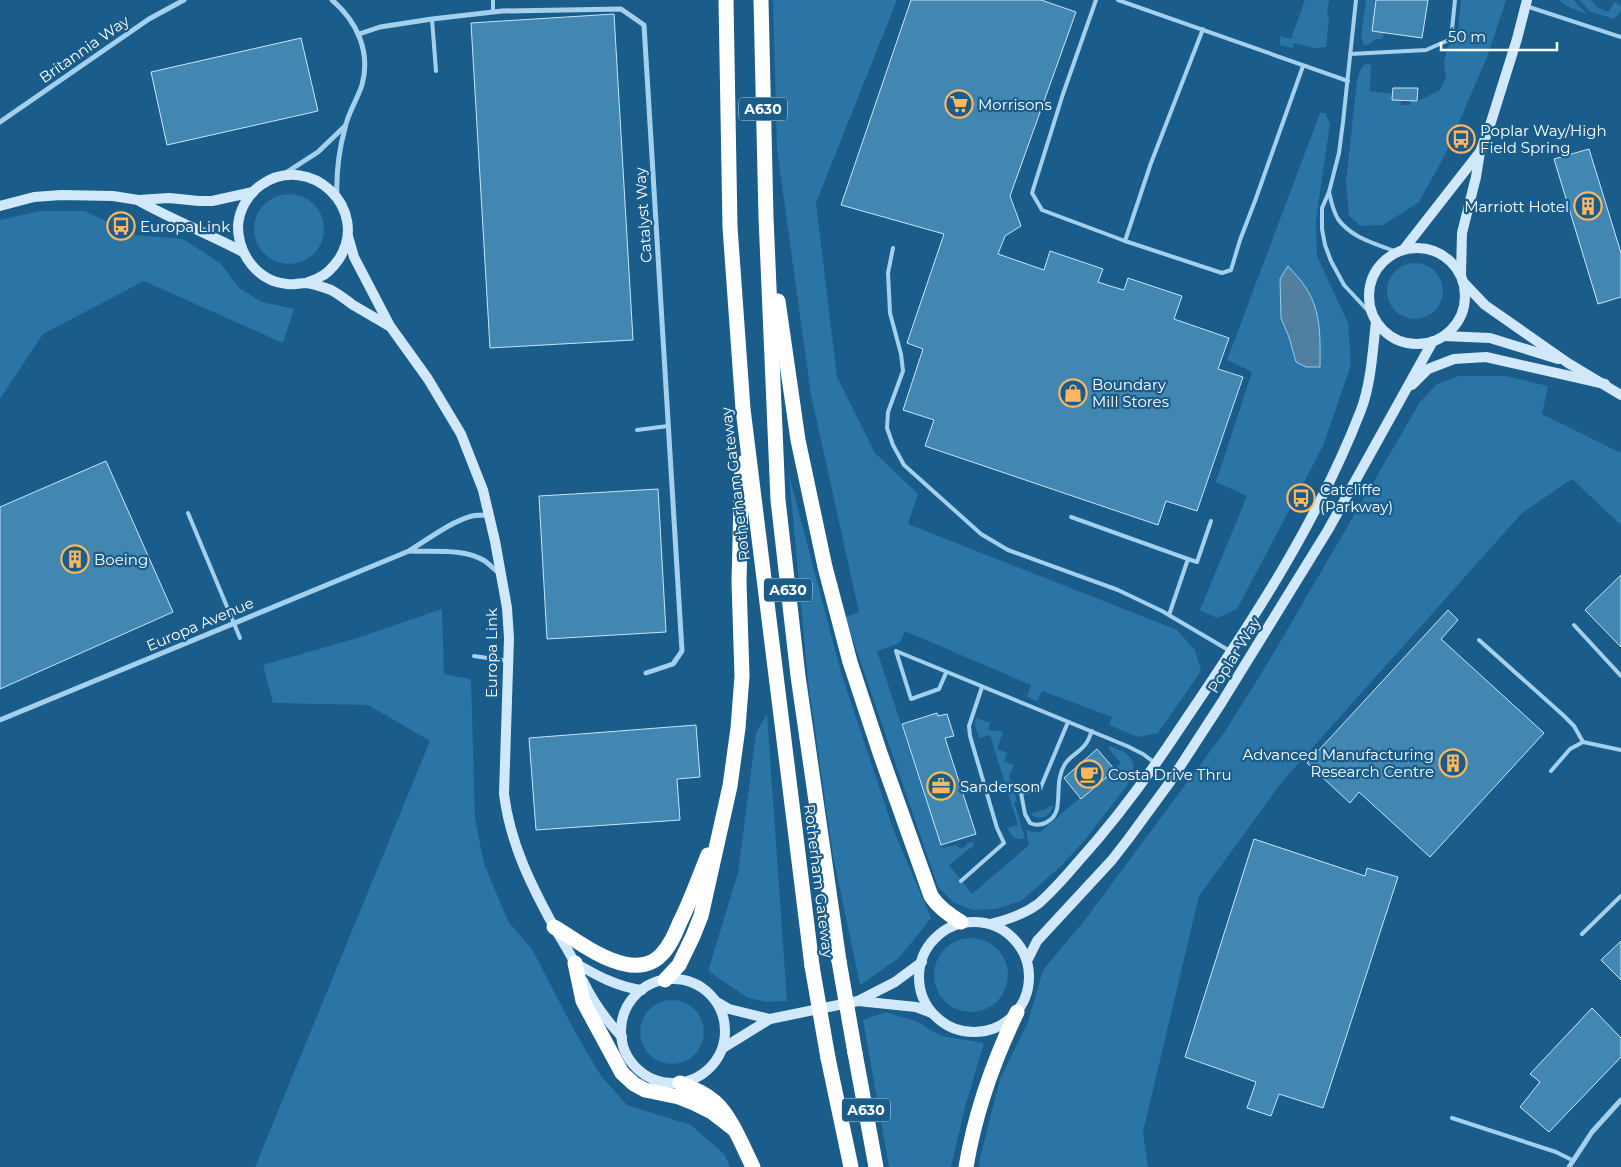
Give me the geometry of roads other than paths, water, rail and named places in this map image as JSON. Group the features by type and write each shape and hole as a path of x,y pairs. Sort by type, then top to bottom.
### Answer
{"highway":[{"name":"Rotherham Gateway","path":"726,0 730,227 742,409 812,966 828,1058 851,1167"},
{"name":"Rotherham Gateway","path":"761,0 766,217 778,500 798,676 839,961 876,1167"},
{"name":"A630","path":"766,217 798,440 825,567 850,662 931,896 941,909 960,922"},
{"name":"A630","path":"665,980 679,965 701,916 726,804 738,728 742,676 739,582 742,409"},
{"path":"554,927 606,958 626,964 638,966 652,962 661,956 672,940 691,900 726,804"},
{"path":"575,963 583,1001 622,1073 634,1084 645,1090 679,1097 712,1112 734,1129"},
{"path":"966,1167 971,1137 992,1070 1017,1012"},
{"path":"680,1083 700,1092 715,1102 728,1117 753,1167"}],"main road":[{"name":"Poplar Way","path":"1374,318 1384,331 1397,340 1421,344 1444,336 1459,319 1464,308 1465,294 1462,279 1462,233 1476,177 1480,152 1491,122 1526,3"},
{"name":"Poplar Way","path":"990,924 1013,918 1039,903 1106,831 1156,764 1232,652 1318,505 1362,408 1372,365 1374,318 1369,302 1369,288 1373,275 1384,260 1401,250 1480,152"},
{"name":"Europa Link","path":"348,236 343,252 334,266 321,277 306,283 287,284 269,279 254,268 243,252 238,237 238,221 244,205 253,192 271,179 297,175 312,178 326,186 337,197 344,209 348,236 354,257 390,326 428,380 462,434 489,515 507,608 509,638 504,794 507,817 518,853 528,877 554,927 589,992 608,1022 622,1037"},
{"name":"Europa Link","path":"0,206 34,197 61,194 113,196 138,200 169,198 212,201 253,192"},
{"name":"Europa Link","path":"138,200 164,215 216,237 243,252"},
{"path":"1401,250 1417,247 1439,253 1454,265 1462,279 1484,305 1568,363 1621,395"},
{"name":"Europa Link","path":"306,283 334,292 390,326"},
{"path":"1444,336 1490,338 1568,363"},
{"name":"Poplar Way","path":"1027,961 1037,941 1078,898 1129,838 1186,758 1249,661 1314,554 1433,341"},
{"path":"1404,392 1428,369 1454,359 1486,357 1605,384"},
{"path":"960,922 990,924 1006,932 1019,945 1027,961 1029,983 1025,998 1017,1012 1003,1024 987,1031 970,1032 952,1028 938,1019 926,1005 920,989 919,973 930,944 942,932 960,922"},
{"path":"723,1048 770,1018 858,1001 895,982 922,962"},
{"path":"575,963 620,986 642,990"},
{"path":"665,980 683,980 693,983 710,994 716,1002 726,1029 723,1048 709,1069 696,1078 680,1083 658,1081 644,1074 636,1067 624,1048 622,1022 627,1008 642,990 651,984 665,980"},
{"path":"858,1001 916,1007 933,1013"},
{"path":"716,1002 729,1009 770,1018"}],"street":[{"name":"Britannia Way","path":"0,122 149,19 184,0"},
{"path":"332,0 345,12 359,34 365,58 362,85 345,127 336,180 337,197"},
{"name":"Catalyst Way","path":"359,34 380,27 493,12 621,8 644,25 682,651 674,664 646,673"},
{"path":"281,176 318,152 345,127"},
{"name":"Europa Avenue","path":"0,720 410,551 435,534 460,521 472,516 489,515"},
{"name":"Europa Avenue","path":"410,551 468,554 484,561 502,575"},
{"path":"1569,1167 1592,1132 1621,1100"}],"lane":[{"path":"492,0 493,12"},
{"path":"1096,0 1063,94 1032,193 1042,210 1126,241 1222,273 1230,270 1303,66"},
{"path":"1118,0 1348,81"},
{"path":"1356,0 1348,81 1338,153 1329,192 1322,208 1322,229 1331,261 1344,285 1374,318"},
{"path":"1350,54 1426,50 1451,39 1455,0"},
{"path":"1526,3 1621,37"},
{"path":"432,19 436,71"},
{"path":"1126,241 1151,163 1203,29"},
{"path":"1329,192 1338,218 1347,229 1364,239 1401,250"},
{"path":"893,248 888,273 890,312 901,354 903,371 888,412 887,428 892,445 904,465 981,534 1008,550 1118,590 1169,615 1232,652"},
{"path":"638,430 668,426"},
{"path":"188,513 240,638"},
{"path":"1071,517 1197,562 1211,521"},
{"path":"1169,615 1188,559"},
{"path":"1574,625 1621,676"},
{"path":"1479,640 1574,726 1582,742"},
{"path":"946,673 939,689 911,699 896,651 1143,754 1156,764"},
{"path":"474,656 508,661"},
{"path":"961,881 1004,843 997,828 970,736 969,726 982,687"},
{"path":"1068,722 1040,789 1021,793 1025,814 1030,823 1035,825 1045,824 1055,816 1058,788 1065,763 1087,743 1092,732"},
{"path":"1551,771 1570,749 1582,742 1621,750"},
{"path":"1582,934 1621,896"},
{"path":"1452,1118 1556,1152 1572,1160"}],"place":[{"name":"Morrisons","path":"959,104"},
{"name":"Poplar Way/High Field Spring","path":"1461,139"},
{"name":"Marriott Hotel","path":"1588,206"},
{"name":"Europa Link","path":"121,226"},
{"name":"Boundary Mill Stores","path":"1073,393"},
{"name":"Catcliffe (Parkway)","path":"1301,498"},
{"name":"Boeing","path":"75,559"},
{"name":"Advanced Manufacturing Research Centre","path":"1453,763"},
{"name":"Costa Drive Thru","path":"1089,774"},
{"name":"Sanderson","path":"941,786"}]}
